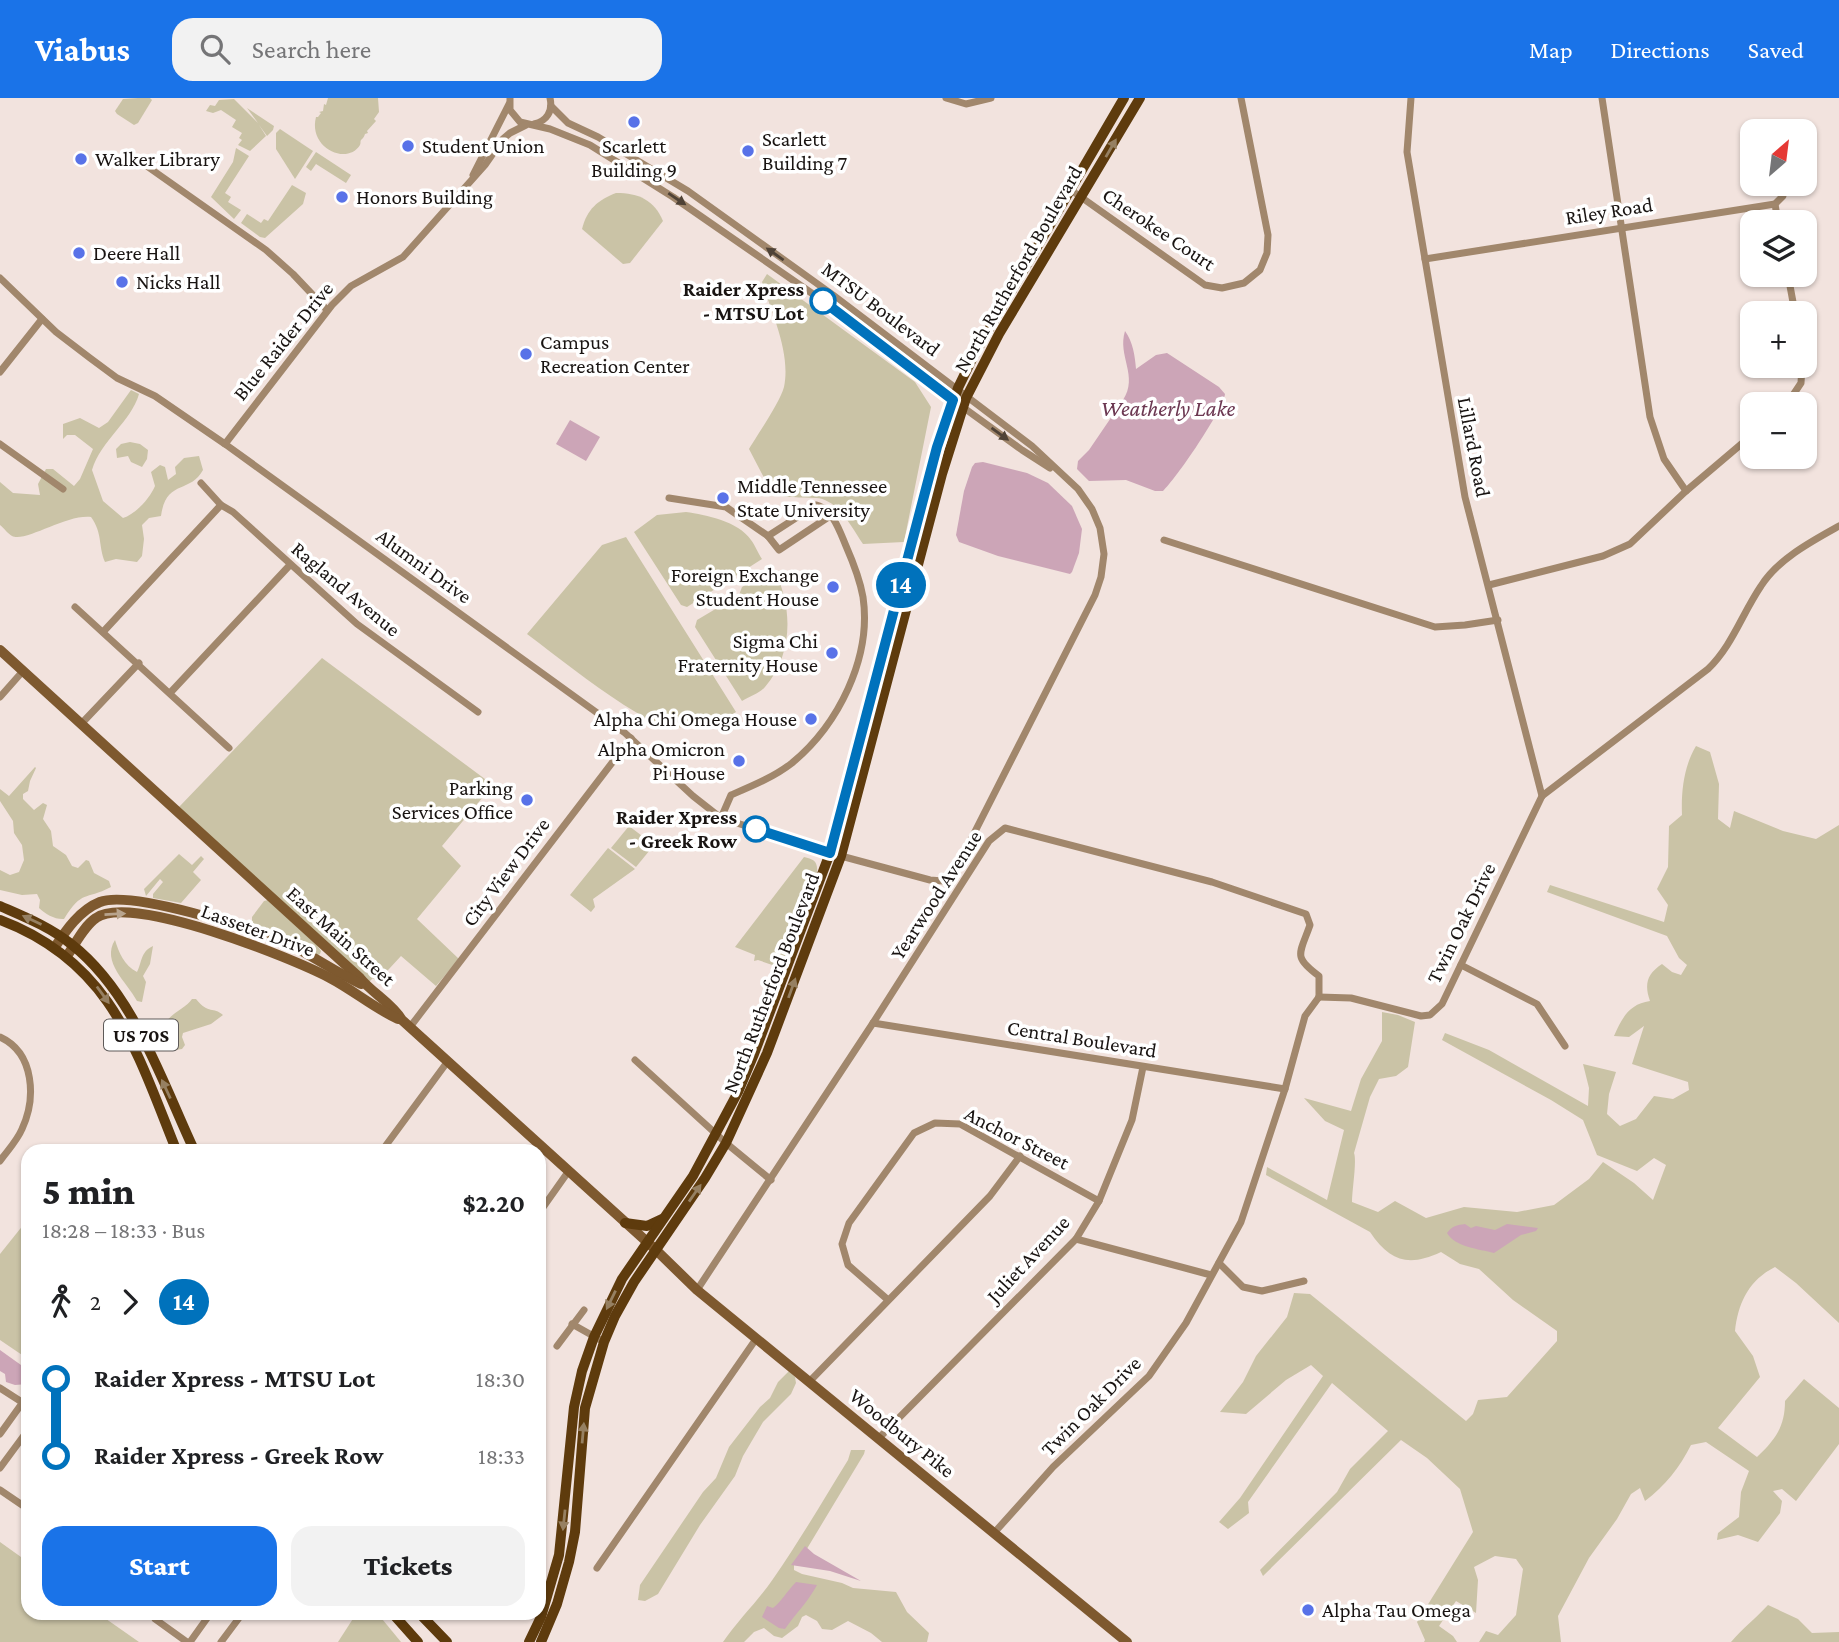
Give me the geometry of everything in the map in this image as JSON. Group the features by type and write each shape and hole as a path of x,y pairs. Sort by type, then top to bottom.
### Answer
{"main road":[{"name":"North Rutherford Boulevard","path":"652,1246 664,1217 717,1135 754,1054 836,854 937,447 953,400 988,329 1125,98"},
{"name":"North Rutherford Boulevard","path":"652,1246 726,1143 768,1053 836,854 942,474 965,402 999,334 1140,98"},
{"name":"US 70S","path":"0,906 36,921 58,942 94,965 137,1027 191,1144"},
{"name":"US 70S","path":"0,920 58,942"},
{"name":"US 70S","path":"70,951 122,1024 174,1144"},
{"path":"625,1223 647,1226 664,1217"},
{"path":"546,1599 559,1555 575,1407 582,1371 652,1246"},
{"path":"541,1642 557,1604 575,1532 585,1408 599,1339"},
{"path":"398,1620 418,1642"},
{"path":"426,1620 447,1642"},
{"path":"529,1642 539,1620"}],"street":[{"path":"946,98 966,104 991,98"},
{"name":"Cherokee Court","path":"1071,190 1205,285 1222,288 1253,277 1264,263 1268,234 1241,98"},
{"name":"Lillard Road","path":"1411,98 1407,152 1465,497 1542,796"},
{"path":"1602,98 1650,417 1664,459 1686,491"},
{"path":"509,101 516,119 528,125"},
{"name":"Blue Raider Drive","path":"467,184 509,101"},
{"name":"Blue Raider Drive","path":"225,444 327,310 351,286 403,257 485,165 508,135 543,121 548,115 551,101"},
{"name":"MTSU Boulevard","path":"551,101 568,123 598,137 688,191 833,295 958,388 965,402"},
{"name":"MTSU Boulevard","path":"528,125 554,130 590,145 673,197 823,301 953,400 965,402 1032,446 1078,489 1092,509 1100,528 1104,554 1095,596 952,876 943,881 930,880 836,854"},
{"path":"141,162 267,250 327,310"},
{"path":"1776,210 1775,204 1783,196"},
{"name":"Riley Road","path":"1425,259 1775,204"},
{"name":"Alumni Drive","path":"0,278 63,338 117,378 155,396 225,444 631,738 693,796 721,818 836,854"},
{"path":"0,372 42,319"},
{"path":"0,444 63,489"},
{"path":"1489,585 1603,556 1630,544 1740,445"},
{"name":"Ragland Avenue","path":"201,483 221,505 233,512 289,566 357,624 478,712"},
{"path":"669,498 726,507 768,536 779,550 830,516"},
{"path":"103,632 221,505"},
{"path":"721,818 731,795 759,783 791,764 817,740 840,707 854,674 862,637 863,598 851,557 836,523 830,516 820,506 812,506 768,536"},
{"name":"Twin Oak Drive","path":"994,1533 1053,1467 1149,1376 1186,1323 1241,1222 1285,1089 1305,1016 1318,997 1351,998 1421,1016 1430,1015 1442,1004 1542,796 1708,669 1727,648 1761,585 1774,570 1805,546 1839,526"},
{"path":"1164,540 1435,627 1498,620"},
{"path":"170,693 289,566"},
{"path":"75,607 229,748"},
{"name":"East Main Street","path":"0,650 538,1144"},
{"path":"82,723 139,663"},
{"path":"0,696 23,671"},
{"name":"City View Drive","path":"406,1024 631,738"},
{"name":"Yearwood Avenue","path":"697,1290 989,841 1005,828 1212,882 1306,914 1310,925 1300,955 1303,964 1320,976 1318,997"},
{"name":"Lasseter Drive","path":"58,942 89,907 103,901 116,900 193,913 240,926 285,943 406,1024"},
{"name":"Lasseter Drive","path":"70,951 97,917 110,912 129,914 191,925 238,938 368,988"},
{"path":"321,944 335,975"},
{"path":"1461,965 1538,1004 1565,1046"},
{"name":"Central Boulevard","path":"873,1023 1285,1089"},
{"path":"0,1161 22,1131 32,1102 30,1077 25,1062 3,1039"},
{"path":"635,1060 771,1180"},
{"path":"387,1144 448,1061"},
{"name":"Juliet Avenue","path":"878,1438 1076,1239 1099,1201 1132,1120 1143,1067"},
{"name":"Anchor Street","path":"887,1299 848,1265 842,1244 849,1223 914,1133 935,1123 960,1124 1099,1201"},
{"name":"East Main Street","path":"546,1152 652,1246"},
{"path":"809,1382 990,1196 1020,1156"},
{"path":"546,1203 568,1172"},
{"path":"1076,1239 1211,1275"},
{"name":"Woodbury Pike","path":"652,1246 697,1290 1127,1642"},
{"path":"1219,1263 1243,1287 1262,1291 1304,1281"},
{"path":"557,1346 584,1310"},
{"path":"572,1324 599,1339"},
{"path":"597,1568 756,1339"},
{"path":"0,1388 21,1401"},
{"path":"0,1434 21,1409"},
{"path":"0,1468 21,1440"},
{"path":"0,1490 21,1503"},
{"path":"156,1620 188,1642 206,1620"},
{"path":"221,1642 238,1620"}],"shaded area":[{"path":"328,98 378,98 379,112 374,119 376,121 360,145 347,154 330,150 318,137 316,117 323,111"},
{"path":"123,99 152,100 134,125 115,111"},
{"path":"234,99 258,123 247,108 274,126 267,136 259,125 266,136 250,151 238,145 242,140 239,138 242,133 232,127 236,120 221,110 213,113 206,111 219,100"},
{"path":"280,129 313,151 295,179 276,149 276,133"},
{"path":"236,148 249,156 225,193 231,197 228,202 241,210 234,219 211,197 233,162"},
{"path":"316,152 351,175 346,183 316,164 311,171 306,167"},
{"path":"292,185 306,193 303,204 265,238 241,223 247,214 261,223 264,219 268,221"},
{"path":"616,193 632,194 645,199 663,221 630,263 623,264 582,229 594,206"},
{"path":"767,274 915,382 931,407 904,542 863,544 844,515 831,503 816,498 788,497 772,493 749,449 784,387 783,347 762,282"},
{"path":"131,390 139,394 135,404 102,449 92,470 103,501 123,518 138,509 150,496 155,486 151,472 160,465 165,467 168,480 176,474 175,467 184,458 199,456 203,470 192,482 168,497 161,516 149,518 142,525 142,556 137,562 116,559 105,562 97,529 91,517 70,520 26,536 9,534 0,525 0,482 13,493 40,495 38,484 46,469 53,469 74,486 80,479 93,449 75,435 67,435 63,439 63,424 80,418 99,428 108,422"},
{"path":"121,444 140,444 148,450 142,467 131,462 128,456 117,458 116,449"},
{"path":"686,512 712,517 738,528 751,540 762,559 687,607 681,605 634,532 657,515"},
{"path":"626,537 736,712 728,717 698,726 657,724 611,697 527,634 602,545"},
{"path":"773,568 780,582 787,613 786,644 781,660 765,687 742,701 695,627 697,620 739,595 742,587"},
{"path":"322,658 493,785 442,846 461,866 417,919 459,959 436,986 401,956 377,982 373,978 369,982 179,807"},
{"path":"1696,746 1710,752 1719,784 1718,819 1730,828 1734,811 1783,831 1816,839 1839,825 1839,1323 1775,1267 1766,1272 1746,1293 1735,1331 1753,1356 1760,1377 1718,1428 1757,1457 1778,1432 1785,1401 1804,1379 1839,1408 1839,1444 1796,1501 1782,1489 1773,1491 1782,1501 1780,1513 1758,1542 1738,1535 1717,1540 1718,1533 1739,1517 1741,1492 1749,1471 1706,1442 1691,1445 1671,1476 1645,1501 1640,1488 1631,1494 1589,1558 1558,1616 1561,1642 1479,1642 1486,1631 1498,1635 1516,1615 1523,1569 1516,1559 1495,1556 1474,1567 1478,1580 1476,1613 1456,1601 1439,1626 1457,1642 1424,1642 1417,1622 1473,1532 1460,1489 1427,1458 1401,1440 1263,1576 1260,1570 1337,1492 1350,1469 1388,1431 1332,1383 1248,1502 1249,1513 1228,1529 1219,1522 1240,1498 1323,1376 1311,1365 1286,1380 1246,1414 1220,1412 1243,1382 1256,1356 1287,1317 1294,1293 1310,1294 1466,1421 1473,1414 1478,1400 1507,1397 1557,1341 1557,1331 1513,1300 1479,1269 1460,1264 1441,1252 1419,1259 1401,1259 1385,1250 1370,1232 1266,1175 1267,1167 1327,1200 1344,1130 1325,1121 1304,1098 1351,1111 1361,1079 1382,1041 1382,1012 1415,1022 1408,1067 1396,1076 1379,1079 1370,1097 1354,1153 1352,1202 1378,1212 1395,1201 1426,1218 1464,1207 1517,1212 1554,1205 1589,1179 1603,1162 1653,1200 1666,1165 1654,1158 1637,1171 1597,1155 1583,1120 1442,1040 1445,1033 1489,1050 1588,1106 1589,1088 1583,1064 1616,1072 1609,1094 1607,1114 1620,1126 1636,1119 1654,1096 1673,1099 1689,1090 1688,1082 1632,1064 1644,1026 1629,1037 1614,1036 1631,1009 1650,1001 1647,984 1653,972 1662,964 1681,975 1687,965 1679,958 1667,936 1547,892 1550,885 1664,922 1668,905 1657,889 1668,867 1669,826 1682,815 1684,779"},
{"path":"35,767 23,799 34,810 43,803 47,805 43,819 51,831 53,846 66,855 72,866 78,868 86,860 89,861 94,873 109,881 111,887 80,899 64,919 51,916 39,908 40,900 37,894 22,895 0,890 0,870 10,875 19,872 24,860 22,845 14,833 13,821 0,801 0,789 9,796"},
{"path":"629,826 654,845 636,867 611,848"},
{"path":"608,848 635,869 593,899 595,907 591,912 570,895"},
{"path":"179,854 192,865 201,856 204,859 193,872 201,880 181,903 153,898 153,894 163,882 160,879 146,896 144,889"},
{"path":"804,857 814,861 817,872 781,968 754,961 755,955 735,947"},
{"path":"268,900 316,944 320,954 252,924 252,917 264,901"},
{"path":"115,940 123,958 137,972 144,954 153,946 150,964 143,976 146,982 142,1002 137,1001 113,964 111,956"},
{"path":"192,999 223,1015 211,1024 183,1033 185,1045 176,1050 165,1043 164,1027 172,1016"},
{"path":"21,1228 21,1354 0,1340 0,1254"},
{"path":"789,1371 795,1377 796,1383 791,1394 763,1422 743,1456 735,1476 700,1525 658,1594 645,1601 638,1600 640,1585 703,1492 716,1478 729,1447"},
{"path":"851,1450 865,1450 805,1552 794,1563 794,1570 853,1588 896,1592 907,1612 929,1633 927,1642 882,1642 848,1621 832,1630 822,1629 817,1621 806,1615 798,1626 782,1638 774,1636 764,1628 754,1632 744,1642 723,1642 783,1564 848,1460"},
{"path":"0,1542 21,1557 21,1620 108,1620 139,1642 0,1642"},
{"path":"1768,1605 1798,1619 1812,1633 1839,1632 1839,1642 1731,1642"},
{"path":"352,1620 383,1620 401,1642 338,1642"}],"water":[{"name":"Weatherly Lake","path":"1125,331 1132,344 1136,369 1156,355 1167,353 1219,387 1225,394 1198,444 1163,491 1155,491 1126,480 1089,481 1077,469 1078,461 1089,450 1121,403 1115,400 1123,400 1127,391 1129,374 1123,340"},
{"path":"570,420 600,437 586,461 556,444"},
{"path":"983,462 1027,473 1048,483 1072,506 1082,529 1079,553 1070,574 998,556 959,542 956,535 964,491 972,467 975,463"},
{"path":"1465,1224 1471,1228 1476,1226 1495,1230 1507,1224 1538,1228 1521,1235 1494,1253 1461,1244 1447,1233 1455,1226"},
{"path":"0,1350 21,1365 21,1385 6,1382 5,1374 0,1371"},
{"path":"805,1546 861,1581 830,1571 791,1565"},
{"path":"796,1582 817,1585 785,1629 779,1628 762,1617 767,1606 773,1608"}],"bus line":[{"name":"14","path":"756,829 830,853 937,447 953,400 823,301"}],"place":[{"name":"Scarlett Building 9","path":"634,122"},
{"name":"Student Union","path":"408,146"},
{"name":"Scarlett Building 7","path":"748,151"},
{"name":"Walker Library","path":"81,159"},
{"name":"Honors Building","path":"342,197"},
{"name":"Deere Hall","path":"79,253"},
{"name":"Nicks Hall","path":"122,282"},
{"name":"Raider Xpress - MTSU Lot","path":"823,301"},
{"name":"Campus Recreation Center","path":"526,354"},
{"name":"Middle Tennessee State University","path":"723,498"},
{"name":"Foreign Exchange Student House","path":"833,587"},
{"name":"Sigma Chi Fraternity House","path":"832,653"},
{"name":"Alpha Chi Omega House","path":"811,719"},
{"name":"Alpha Omicron Pi House","path":"739,761"},
{"name":"Parking Services Office","path":"527,800"},
{"name":"Raider Xpress - Greek Row","path":"756,829"},
{"name":"Alpha Tau Omega","path":"1308,1610"}]}
